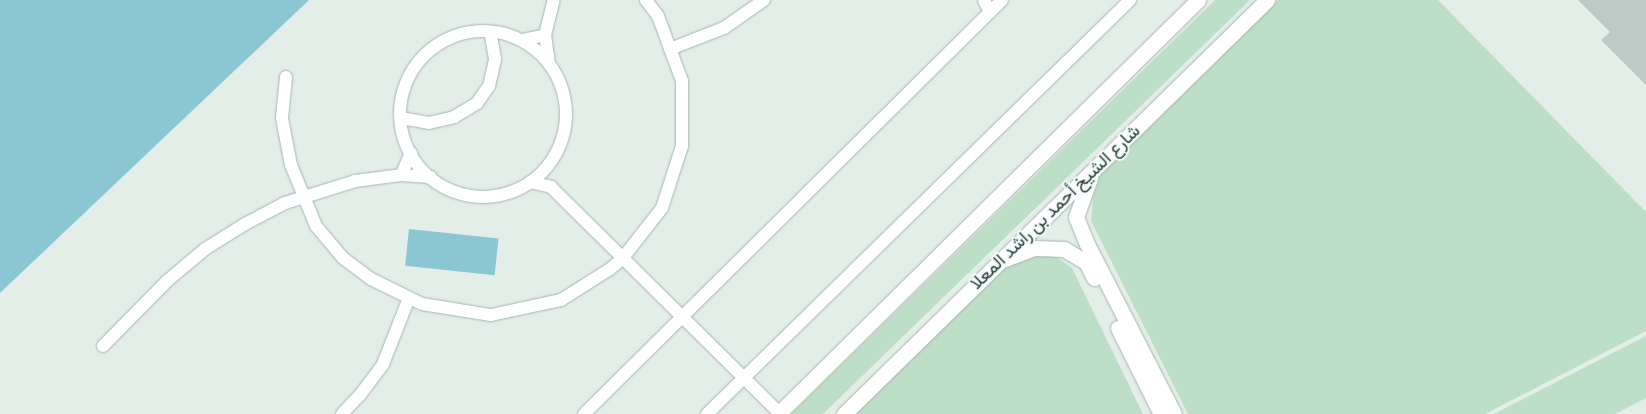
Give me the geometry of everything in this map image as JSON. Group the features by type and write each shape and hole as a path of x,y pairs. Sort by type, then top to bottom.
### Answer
{"main road":[{"path":"778,414 1198,0"},
{"name":"شارع الشيخ أحمد بن راشد المعلا","path":"844,414 997,262 1267,0"},
{"path":"1094,169 1076,217 1087,244 1174,414"},
{"path":"997,262 1034,248 1064,249 1086,262 1161,414"}],"lane":[{"path":"549,64 545,35 554,0"},
{"path":"286,77 282,118 291,164 316,226 342,258 371,279 422,304 491,315 560,300 622,258 662,208 682,146 682,80 658,16 646,0"},
{"path":"670,49 724,28 764,0"},
{"path":"984,0 990,12"},
{"path":"584,414 1002,0"},
{"path":"707,414 1130,0"},
{"path":"522,40 549,64 556,73 566,101 566,127 558,152 547,167 516,191 487,197 456,193 431,177 411,153 401,128 401,99 408,80 426,53 452,37 490,32 522,40 545,35"},
{"path":"401,118 429,123 454,117 477,103 489,86 495,59 490,32"},
{"path":"401,175 411,153"},
{"path":"547,167 551,187"},
{"path":"103,346 167,281 206,249 245,224 304,197 355,181 401,175 431,177"},
{"path":"530,182 551,187 778,414"},
{"path":"342,414 360,396 383,364 409,298"}],"green space":[{"path":"1215,0 1250,0 823,414 791,414"},
{"path":"1278,0 1438,0 1646,212 1646,331 1485,414 1188,414 1091,221 1093,198 1101,172"},
{"path":"1019,250 1046,250 1072,268 1143,414 854,414"},
{"path":"1646,336 1646,398 1615,414 1494,414"}],"water":[{"path":"0,0 309,0 0,293"},
{"path":"409,229 499,238 495,275 405,266"}],"building":[{"path":"1578,0 1646,0 1646,85 1601,40 1610,32"}]}
